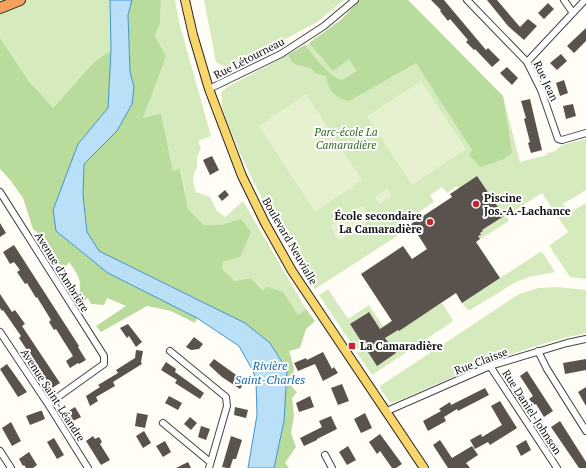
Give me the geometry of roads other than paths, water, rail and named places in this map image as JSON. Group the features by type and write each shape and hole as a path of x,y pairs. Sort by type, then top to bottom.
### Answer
{"highway":[{"path":"0,8 20,0"}],"main road":[{"name":"Boulevard Neuvialle","path":"185,0 209,89 242,176 265,223 292,270 424,468"}],"street":[{"name":"Rue Létourneau","path":"209,89 281,54 324,26 355,0"},
{"name":"Rue Jean","path":"467,0 526,62 541,90 558,140 586,133"},
{"path":"564,0 573,13"},
{"path":"526,62 585,0"},
{"name":"Avenue d'Ambrière","path":"0,192 104,356 104,364 48,404"},
{"name":"Avenue Saint-Léandre","path":"0,332 88,468"},
{"name":"Rue Claisse","path":"387,411 490,366 538,351 586,339"},
{"path":"163,422 209,465 227,406 226,397 170,351"},
{"path":"538,351 547,369 586,431"},
{"name":"Rue Daniel-Johnson","path":"490,366 557,468"},
{"path":"0,451 11,468"},
{"path":"324,455 332,468"}],"water":[{"name":"Rivière Saint-Charles","path":"110,0 132,0 128,15 130,72 134,87 132,104 117,131 84,164 83,195 87,232 99,251 245,323 270,343 287,370 284,421 274,468 248,468 257,415 256,381 253,371 239,346 197,318 108,273 56,231 53,210 78,144 108,108 111,50"}],"place":[{"name":"Piscine Jos.-A.-Lachance","path":"476,204"},
{"name":"École secondaire La Camaradière","path":"430,222"},
{"name":"La Camaradière","path":"352,346"}],"park label":[{"name":"Parc-école La Camaradière","path":"346,138"}]}
